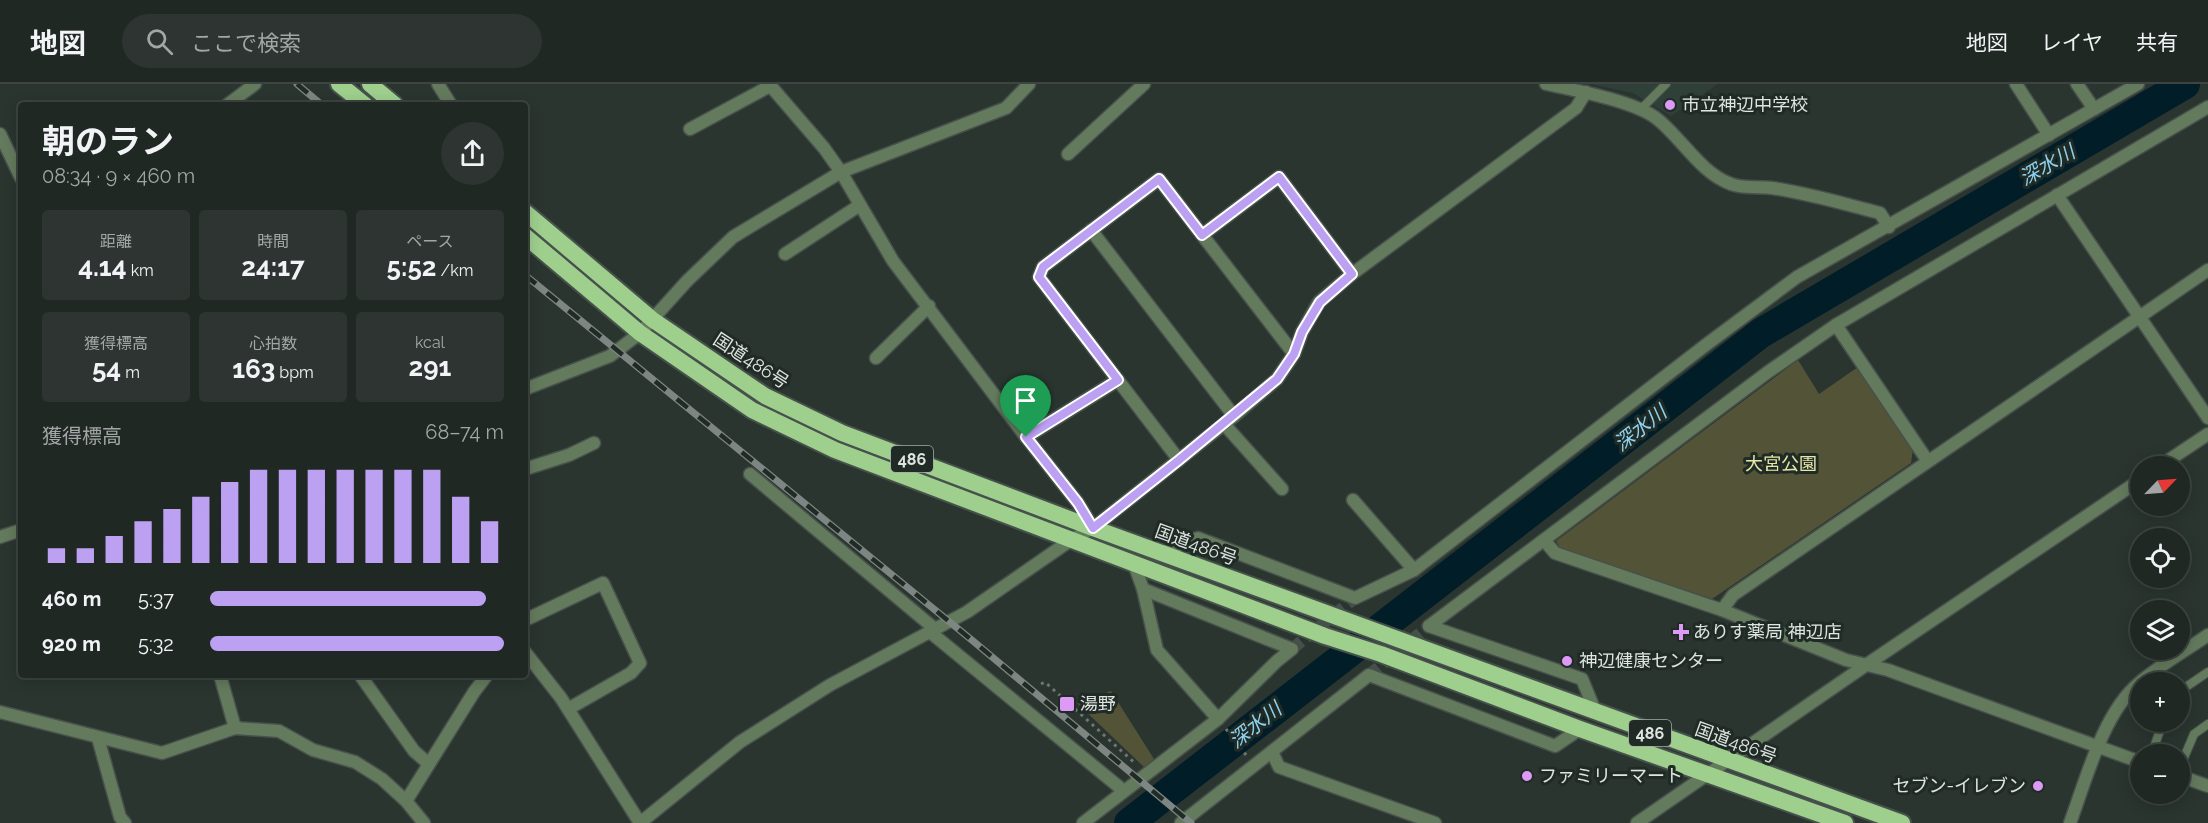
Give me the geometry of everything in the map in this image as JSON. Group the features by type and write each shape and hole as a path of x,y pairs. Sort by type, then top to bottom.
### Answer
{"highway":[{"path":"339,84 360,102"},
{"path":"370,84 392,102"},
{"name":"国道486号","path":"528,215 653,320 765,396 842,433 1093,528 1902,823"},
{"name":"486","path":"528,239 640,333 752,410 824,445 1324,636 1381,654 1580,729 1845,823"}],"street":[{"path":"231,102 255,84"},
{"path":"438,84 450,102"},
{"path":"528,388 610,356 640,333 687,281 733,237 841,172 1006,108 1029,84"},
{"path":"1068,154 1144,84"},
{"path":"1546,84 1586,92 1640,110 1655,118 1715,176 1732,185 1771,188 1880,213 1889,227"},
{"path":"2016,84 2049,135"},
{"path":"2077,84 2094,110"},
{"path":"1161,553 1198,538 1355,598 1414,570 1797,277 1889,227 2138,84"},
{"path":"690,129 770,85 824,148 841,172 893,261 1078,503 1093,528"},
{"path":"528,656 568,710 640,823 740,742 830,685 967,612 1071,540 1093,528 1277,379 1294,354 1302,332 1320,302 1352,274 1576,108 1586,92"},
{"path":"1596,713 1582,679 1429,626 1768,372 1836,325 2208,107"},
{"path":"0,134 18,172"},
{"path":"1202,235 1279,177 1352,274"},
{"path":"1179,460 1039,277 1043,267 1159,179 1294,354"},
{"path":"2057,195 2208,418"},
{"path":"785,254 860,205"},
{"path":"1091,230 1234,416"},
{"path":"1722,610 1733,595 1927,460 2208,270"},
{"path":"876,358 929,306"},
{"path":"1836,325 1927,460"},
{"path":"1026,437 1118,380"},
{"path":"1224,424 1282,489"},
{"path":"2175,456 2208,434"},
{"path":"528,468 594,443"},
{"path":"750,474 1124,791"},
{"path":"1637,823 2130,487"},
{"path":"1353,500 1414,570"},
{"path":"0,537 18,531"},
{"path":"1544,540 1555,553 1722,610 1846,660 1888,670 2130,758"},
{"path":"1134,564 1143,589 1157,650 1222,724"},
{"path":"528,619 603,583 640,663 631,673 568,710"},
{"path":"1083,823 1147,774 1222,724 1292,649 1143,589"},
{"path":"2070,823 2098,746 2120,703 2138,683 2208,635"},
{"path":"1181,823 1369,675 1555,746 1580,729"},
{"path":"221,678 235,728"},
{"path":"362,678 414,751 429,764"},
{"path":"406,801 485,678"},
{"path":"0,712 162,753 235,728 279,731 313,750 355,762 382,779 406,801 424,823"},
{"path":"98,738 120,818 125,823"},
{"path":"1272,752 1279,767 1435,823"},
{"path":"2190,780 2208,786"}],"lane":[{"path":"1640,110 1666,84"},
{"path":"2190,685 2208,672"},
{"path":"2190,744 2194,734 2208,724"}],"path":[{"path":"1041,684 1045,682 1071,704 1147,774"},
{"path":"1222,724 1245,754"}],"shaded area":[{"name":"市立神辺中学校","path":"1591,84 1718,84 1671,116 1633,93"}],"green space":[{"name":"大宮公園","path":"1798,360 1819,394 1858,367 1913,449 1911,463 1712,599 1560,548 1556,541"},
{"path":"1111,691 1154,759 1144,767 1077,703"}],"waterway":[{"name":"深水川","path":"1129,823 1761,333 2185,84"}],"tunnel":[{"path":"1292,649 1355,598"},
{"path":"1369,675 1429,626"}],"railway":[{"path":"297,84 318,102"},
{"path":"528,277 973,641 1191,823"}],"place":[{"name":"市立神辺中学校","path":"1670,105"},
{"name":"ありす薬局 神辺店","path":"1681,632"},
{"name":"神辺健康センター","path":"1567,661"},
{"name":"湯野","path":"1067,704"},
{"name":"ファミリーマート","path":"1527,776"},
{"name":"セブン-イレブン","path":"2038,786"}],"route":[{"path":"1279,177 1352,274 1320,302 1302,332 1294,354 1277,379 1093,528 1078,503 1026,437 1118,380 1039,277 1043,267 1159,179 1202,235 1279,177"}]}
